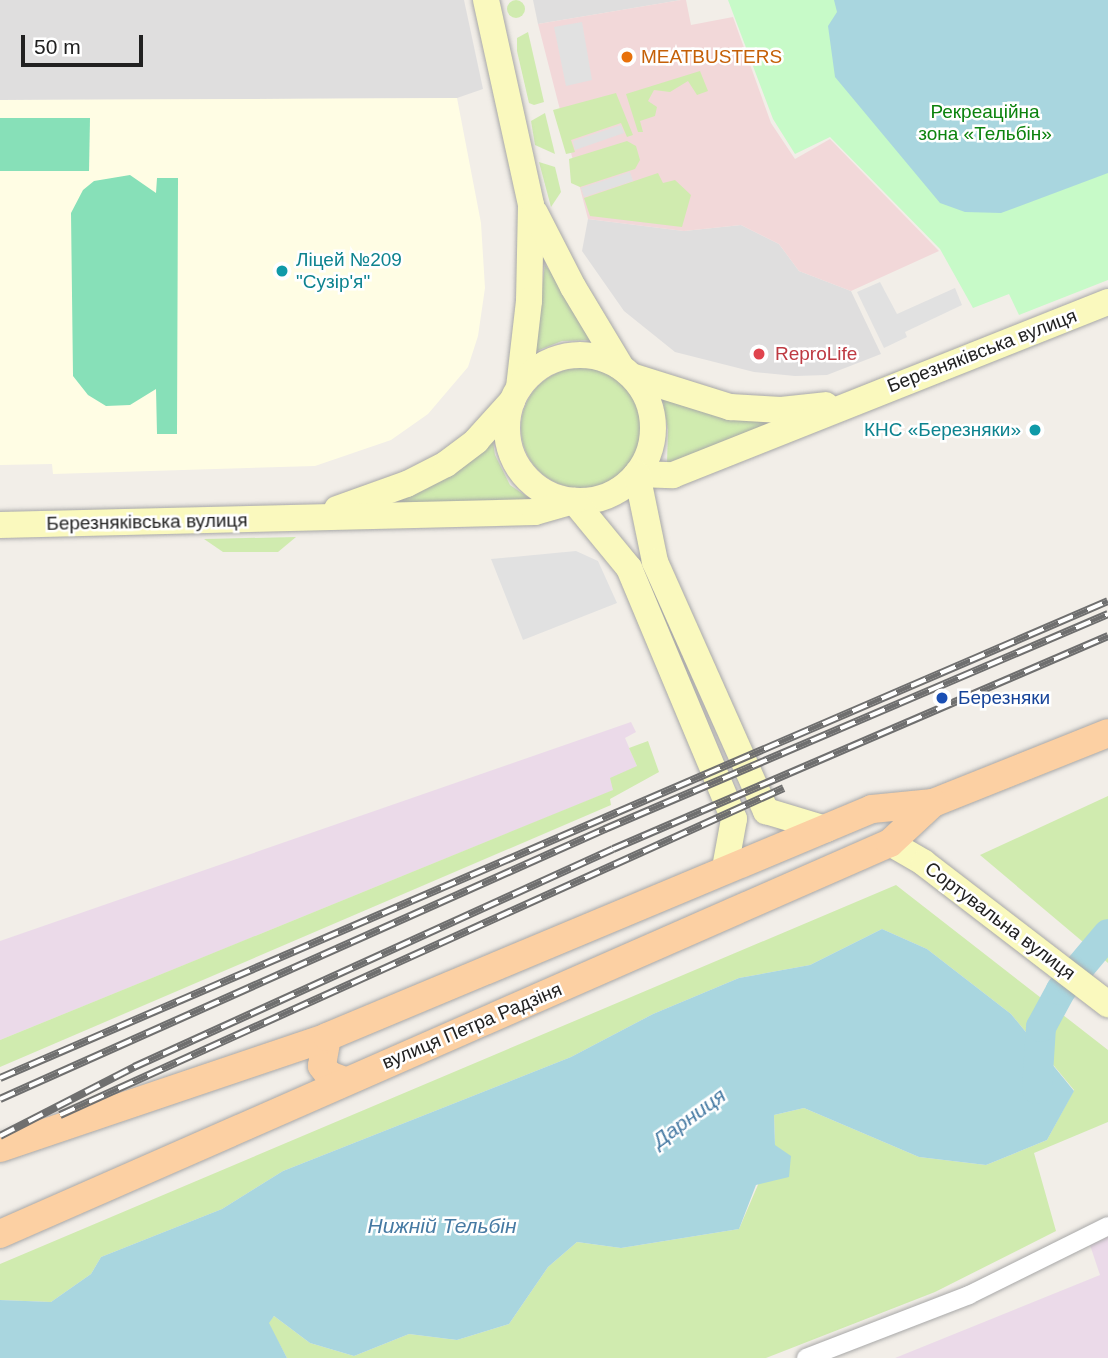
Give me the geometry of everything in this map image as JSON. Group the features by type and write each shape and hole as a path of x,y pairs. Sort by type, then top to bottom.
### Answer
{"main road":[{"name":"вулиця Петра Радзіня","path":"0,1148 327,1037 725,868 872,809 933,803 1108,733"},
{"name":"вулиця Петра Радзіня","path":"0,1234 890,843 933,803"},
{"path":"327,1037 322,1066 329,1075 345,1081"}],"street":[{"path":"486,0 531,205 529,301 516,394 507,429 516,464 540,489 574,501 614,546 631,573 734,819 725,868"},
{"path":"531,205 573,287 648,398 654,430 649,454 637,474 609,495 574,501"},
{"name":"Березняківська вулиця","path":"637,474 673,475 812,422 856,400 1108,302"},
{"path":"516,394 543,364 566,356 591,355 628,372"},
{"name":"Березняківська вулиця","path":"628,372 730,407 797,410 856,400"},
{"name":"Березняківська вулиця","path":"295,519 372,498 431,472 468,449 516,394"},
{"path":"637,474 650,542 766,811 825,829"},
{"path":"650,542 655,498 673,475"},
{"name":"Березняківська вулиця","path":"0,525 535,512 574,501"},
{"path":"535,512 585,528 614,546"},
{"name":"Сортувальна вулиця","path":"890,843 924,863 1108,1004"},
{"path":"806,1358 969,1295 1108,1226"}],"shaded area":[{"path":"0,0 464,0 483,89 457,98 0,100"},
{"path":"533,0 681,0 538,24"},
{"path":"686,0 691,25 733,17 771,123 795,159 830,139 939,251 851,291 799,271 779,244 741,225 684,231 588,219 538,24"},
{"path":"582,22 592,80 566,86 554,27"},
{"path":"457,98 481,223 485,288 478,336 468,367 428,414 391,440 315,466 53,474 52,464 0,465 0,100"},
{"path":"621,125 624,133 575,150 573,141"},
{"path":"630,172 633,181 584,197 581,188"},
{"path":"588,219 684,231 741,225 779,244 799,271 851,291 881,354 827,375 795,376 754,372 675,352 624,311 582,251"},
{"path":"880,282 897,314 955,288 962,305 905,332 907,337 884,348 857,292"},
{"path":"576,551 598,561 617,603 523,640 491,559"},
{"path":"631,722 636,732 625,738 637,766 614,790 0,1040 0,941"},
{"path":"1108,1237 1108,1358 895,1358 1100,1275 1090,1245"}],"green space":[{"path":"516,0 522,3 525,9 522,15 516,18 510,15 507,9 510,3"},
{"name":"Рекреаційна зона «Тельбін»","path":"728,0 1108,0 1108,280 1019,315 1009,294 973,308 940,249 830,137 795,154 773,119"},
{"path":"528,32 544,102 534,105 529,103 517,51 517,38"},
{"path":"700,71 708,91 697,95 688,81 670,92 654,90 648,101 657,107 655,116 640,121 643,132 638,132 626,94"},
{"path":"616,93 633,135 627,137 621,123 571,140 575,152 566,154 553,110"},
{"path":"545,113 555,154 535,145 531,121"},
{"path":"0,118 90,118 89,171 0,171"},
{"path":"627,141 636,146 640,160 635,169 580,187 571,183 569,159"},
{"path":"539,162 555,167 561,192 551,207"},
{"path":"658,173 663,183 675,180 691,195 682,227 590,216 584,198"},
{"path":"130,175 156,193 157,178 178,178 177,434 157,434 156,389 130,405 106,406 88,395 73,376 71,213 83,190 94,181"},
{"path":"545,265 593,340 562,341 534,352"},
{"path":"581,368 604,372 624,385 637,405 641,428 637,451 624,471 604,484 581,488 558,484 538,471 525,451 521,428 525,405 538,385 558,372"},
{"path":"662,396 802,416 667,463 668,430"},
{"path":"492,435 495,455 510,485 536,503 378,508"},
{"path":"296,537 278,552 223,552 204,539"},
{"path":"648,741 659,772 610,799 611,805 0,1067 0,1040 613,790 610,778 637,766 629,748"},
{"path":"1108,796 1108,963 980,855"},
{"path":"896,885 1108,1050 1108,1122 1034,1153 1056,1231 935,1292 766,1358 287,1358 268,1323 274,1316 310,1343 354,1356 409,1334 457,1340 509,1324 548,1267 577,1242 621,1248 739,1229 775,1145 774,1115 804,1108 919,1157 986,1165 1047,1140 1074,1090 1011,1014 927,949 882,929 810,965 739,978 653,1014 571,1057 283,1171 222,1209 101,1257 91,1274 51,1302 0,1300 0,1264"}],"water":[{"path":"834,0 1108,0 1108,173 1001,213 965,212 940,203 835,77 828,26 837,12"},
{"name":"Нижній Тельбін","path":"882,929 927,949 1011,1014 1074,1091 1047,1140 986,1165 919,1157 804,1108 774,1115 775,1145 791,1156 789,1177 756,1185 739,1229 621,1248 577,1242 548,1267 509,1324 457,1340 409,1334 354,1356 310,1343 274,1316 269,1323 287,1358 0,1358 0,1300 51,1302 91,1274 101,1257 222,1209 283,1171 571,1057 653,1014 739,978 810,965"}],"waterway":[{"name":"Дарниця","path":"1037,1089 1041,1027 1061,990 1108,934"}],"railway":[{"path":"0,1078 1108,601"},
{"path":"0,1099 605,829 1108,614"},
{"path":"0,1136 134,1067 613,849 1108,636"},
{"path":"60,1115 784,788"}],"place":[{"name":"MEATBUSTERS","path":"627,57"},
{"name":"Ліцей №209 \"Сузір'я\"","path":"282,271"},
{"name":"ReproLife","path":"759,354"},
{"name":"КНС «Березняки»","path":"1035,430"},
{"name":"Березняки","path":"942,698"}]}
